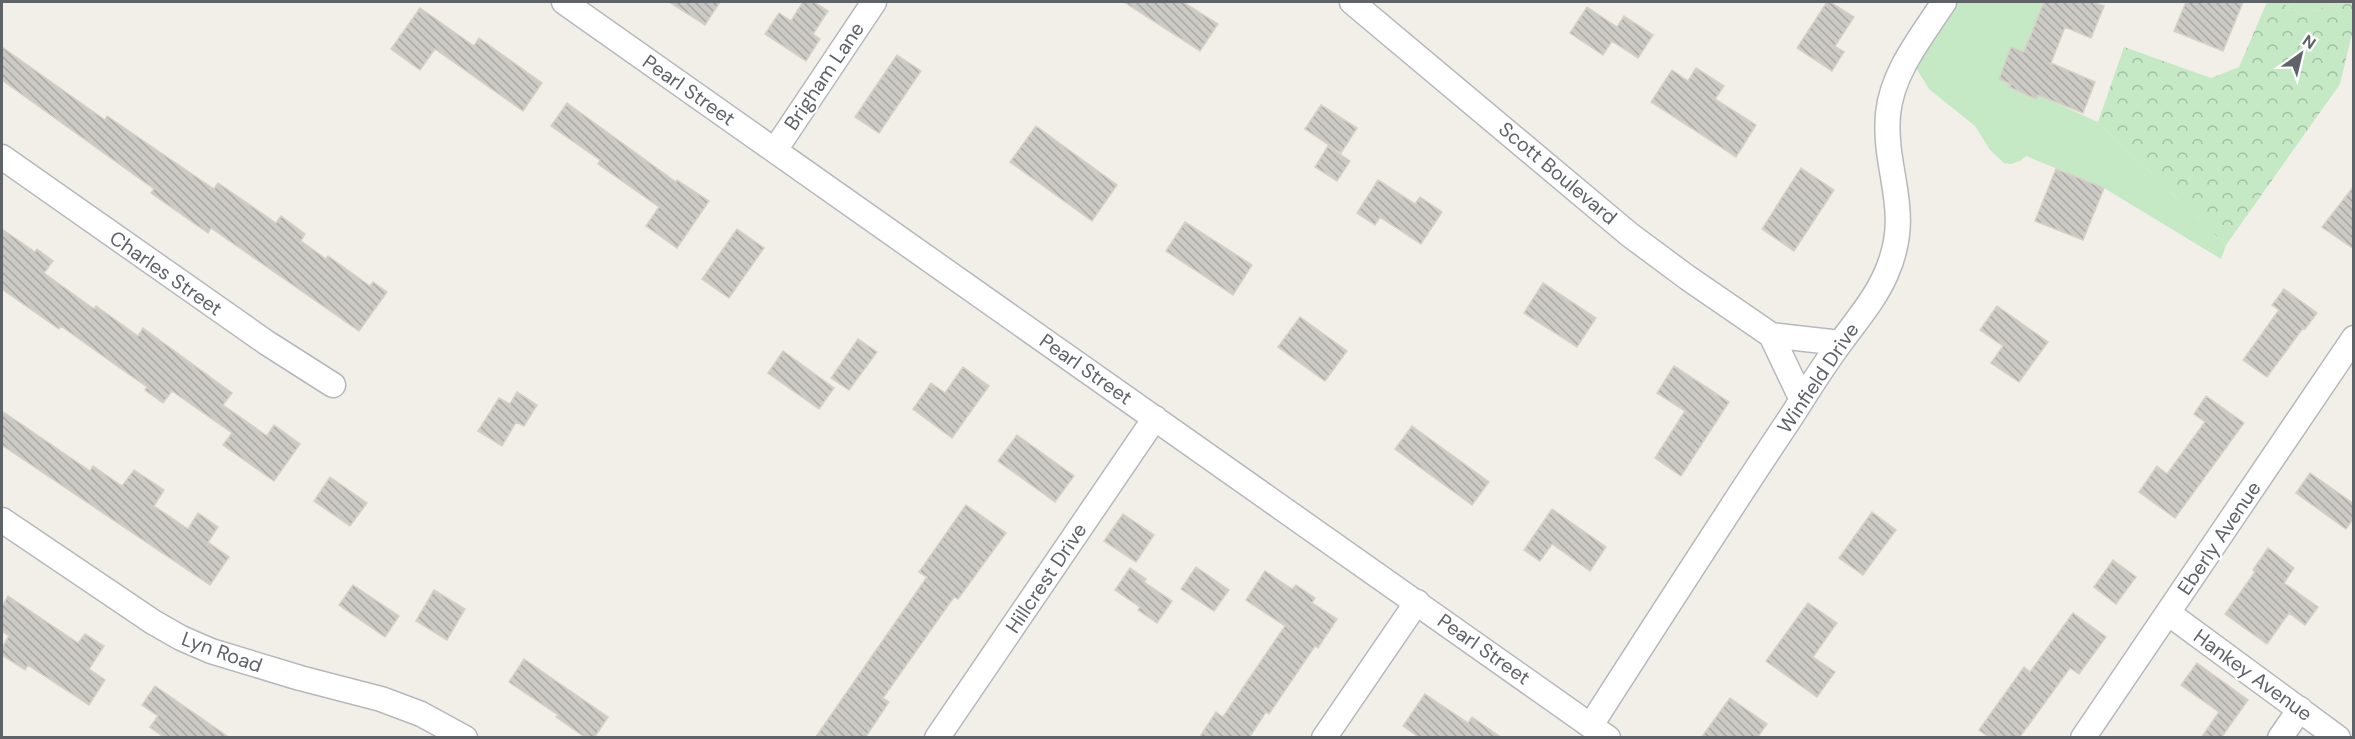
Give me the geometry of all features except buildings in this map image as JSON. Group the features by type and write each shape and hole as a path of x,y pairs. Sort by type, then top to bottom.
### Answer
{"street":[{"name":"Pearl Street","path":"564,2 1600,731"},
{"name":"Brigham Lane","path":"775,150 874,2"},
{"name":"Scott Boulevard","path":"1352,2 1630,235 1688,278 1771,335 1840,343"},
{"name":"Winfield Drive","path":"1600,731 1802,400 1840,343 1872,301 1887,273 1896,243 1899,212 1887,128 1891,97 1902,68 1944,2"},
{"name":"Charles Street","path":"2,157 267,343 333,385"},
{"path":"1771,335 1802,400"},
{"name":"Eberly Avenue","path":"2083,738 2354,338"},
{"name":"Hillcrest Drive","path":"937,738 1155,418"},
{"name":"Lyn Road","path":"2,520 153,622 181,638 211,651 300,678 381,699 421,714 465,738"},
{"path":"1324,738 1417,602"},
{"name":"Hankey Avenue","path":"2168,613 2338,738"},
{"path":"2280,738 2300,709"}],"green space":[{"path":"1953,2 2044,2 2024,52 2011,48 1999,79 2011,84 2010,88 2036,98 2038,95 2098,122 2226,245 2221,259 2104,188 2026,156 2011,164 2004,163 1990,150 1975,126 1929,89 1913,63"},
{"path":"2267,2 2281,2 2302,15 2341,2 2353,2 2353,30 2340,84 2226,245 2098,122 2124,47 2211,78 2239,67"},
{"path":"2281,2 2341,2 2302,15"}]}
